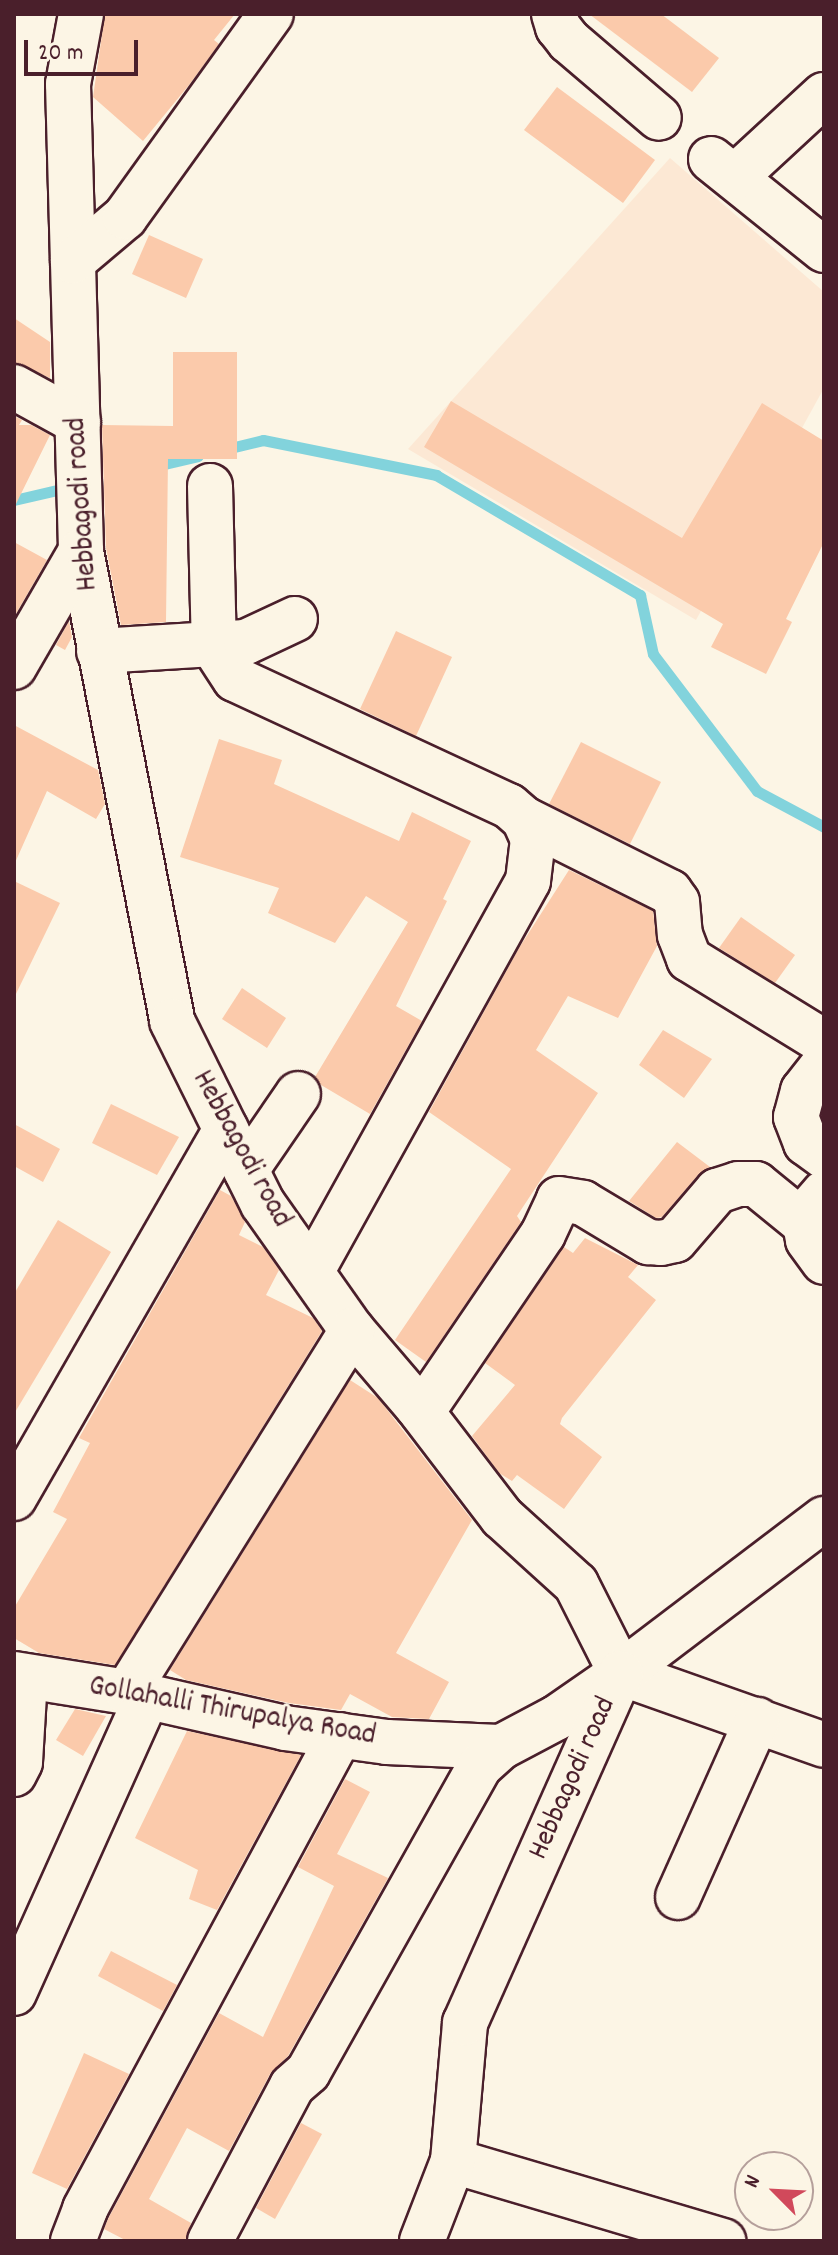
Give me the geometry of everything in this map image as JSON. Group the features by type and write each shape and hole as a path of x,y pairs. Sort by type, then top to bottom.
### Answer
{"street":[{"name":"Hebbagodi road","path":"81,14 68,84 81,551 172,1021 263,1204 352,1330 422,1412 502,1517 576,1584 621,1673 465,2023 453,2161 422,2241"},
{"path":"73,261 125,217 271,14"},
{"path":"554,14 558,27 569,41 659,118"},
{"path":"824,95 723,168 824,250"},
{"path":"14,387 78,422"},
{"path":"210,486 214,647 235,679 509,806 524,819 670,892 677,902 680,935 689,959 824,1042"},
{"path":"14,667 81,551"},
{"path":"99,651 214,647 246,642 295,619"},
{"path":"312,1270 528,881 533,839 524,819"},
{"path":"824,1064 803,1091 796,1117 806,1143 824,1156"},
{"path":"246,1170 298,1094"},
{"path":"14,1498 226,1130"},
{"path":"422,1412 543,1234 559,1199 583,1203 648,1242 661,1243 675,1240 717,1191 738,1184 756,1184 818,1226"},
{"path":"14,1993 137,1695 352,1330"},
{"path":"210,2241 292,2086 308,2072 480,1766 501,1747 556,1718 621,1673 824,1519"},
{"path":"621,1673 824,1745"},
{"path":"14,1774 20,1762 19,1676"},
{"name":"Gollahalli Thirupalya Road","path":"19,1676 137,1695 285,1728 387,1742 501,1747"},
{"path":"678,1897 757,1720"},
{"path":"73,2241 85,2209 340,1735"},
{"path":"453,2161 723,2241"}],"shaded area":[{"path":"670,158 824,292 824,388 696,620 408,449"}],"building":[{"path":"105,14 235,14 214,40 219,44 143,141 93,97"},
{"path":"589,14 661,14 719,58 692,92"},
{"path":"557,87 655,160 623,203 524,130"},
{"path":"149,235 203,259 186,298 132,274"},
{"path":"14,318 50,342 50,378 14,362"},
{"path":"173,352 237,352 237,459 168,459 166,622 121,625 106,548 102,425 173,426"},
{"path":"451,401 682,538 762,403 824,441 824,542 786,619 792,622 766,674 711,647 723,624 424,447"},
{"path":"14,416 22,420 19,425 31,425 50,435 14,508"},
{"path":"14,542 47,560 14,617"},
{"path":"69,621 72,637 65,650 56,645"},
{"path":"396,631 452,657 416,736 360,709"},
{"path":"14,725 98,770 105,804 96,819 47,791 14,865"},
{"path":"219,739 282,760 274,784 399,841 412,812 471,841 443,899 447,901 396,1006 422,1021 370,1114 321,1085 315,1077 408,922 366,896 335,943 268,913 279,888 180,857"},
{"path":"581,742 661,782 630,844 549,804"},
{"path":"569,870 653,911 657,946 618,1018 568,996 536,1050 598,1093 517,1216 521,1222 426,1362 395,1340 511,1169 429,1112 519,948"},
{"path":"14,881 60,903 14,998"},
{"path":"741,917 795,955 775,983 719,948"},
{"path":"242,988 286,1018 267,1048 222,1019"},
{"path":"663,1030 712,1059 684,1098 639,1065"},
{"path":"111,1104 179,1137 157,1175 92,1143"},
{"path":"14,1124 60,1149 43,1182 14,1166"},
{"path":"677,1142 710,1167 698,1175 662,1217 656,1218 629,1201"},
{"path":"220,1190 231,1196 245,1222 239,1235 263,1247 279,1270 266,1295 313,1318 322,1331 115,1665 39,1653 14,1638 14,1608 67,1519 53,1512 90,1443 79,1438"},
{"path":"58,1220 111,1252 14,1414 14,1294"},
{"path":"585,1238 638,1265 628,1277 656,1300 562,1418 560,1424 602,1457 564,1509 517,1475 512,1481 499,1473 472,1436 515,1385 485,1363 564,1247 573,1253"},
{"path":"350,1380 378,1398 472,1520 396,1653 449,1682 429,1719 392,1717 350,1694 341,1710 289,1703 186,1680 170,1670"},
{"path":"75,1709 106,1716 83,1756 56,1740"},
{"path":"187,1731 301,1755 217,1910 189,1899 198,1870 135,1838"},
{"path":"345,1779 370,1792 337,1854 388,1878 288,2056 270,2074 229,2151 187,2128 149,2199 191,2223 185,2241 127,2241 104,2229 108,2219 219,2013 263,2037 334,1886 298,1867"},
{"path":"111,1951 177,1985 163,2011 98,1976"},
{"path":"84,2053 129,2074 67,2189 32,2173"},
{"path":"301,2123 322,2134 275,2219 256,2208"}],"waterway":[{"path":"222,450 263,440 436,475 640,595 653,654 757,791 824,827"},
{"path":"156,466 198,456"},
{"path":"14,500 70,487"}]}
